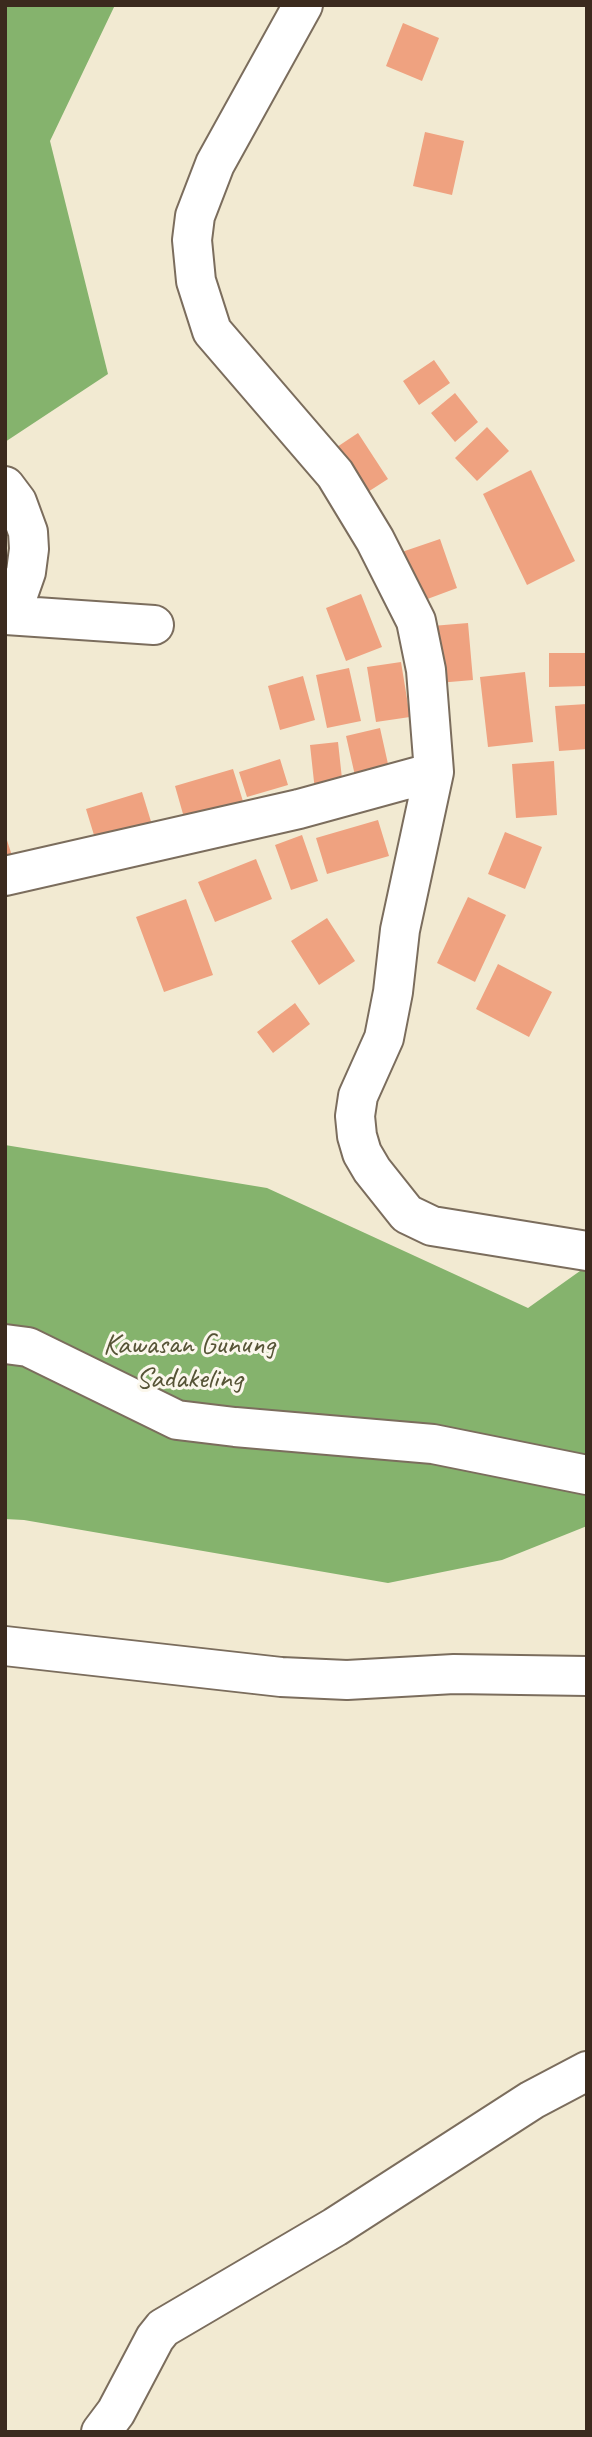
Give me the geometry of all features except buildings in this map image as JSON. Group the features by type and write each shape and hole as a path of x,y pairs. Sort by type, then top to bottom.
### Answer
{"street":[{"path":"303,5 215,164 195,216 192,240 196,281 212,331 335,474 375,540 416,621 426,670 434,772 400,930 393,992 384,1038 358,1096 355,1116 360,1144 372,1170 407,1214 432,1226 587,1251"},
{"path":"5,486 17,502 28,532 29,549 26,572 6,615 154,625"},
{"path":"5,876 299,809 434,772"},
{"path":"5,1344 28,1347 177,1420 433,1444 587,1475"},
{"path":"5,1646 294,1677 347,1680 454,1674 587,1676"},
{"path":"99,2431 116,2412 163,2328 335,2227 532,2100 587,2071"}],"green space":[{"path":"5,5 115,5 50,141 108,374 5,442"},
{"name":"Kawasan Gunung Sadakeling","path":"5,1145 267,1188 528,1308 587,1266 587,1526 502,1560 388,1583 24,1520 5,1519"}]}
